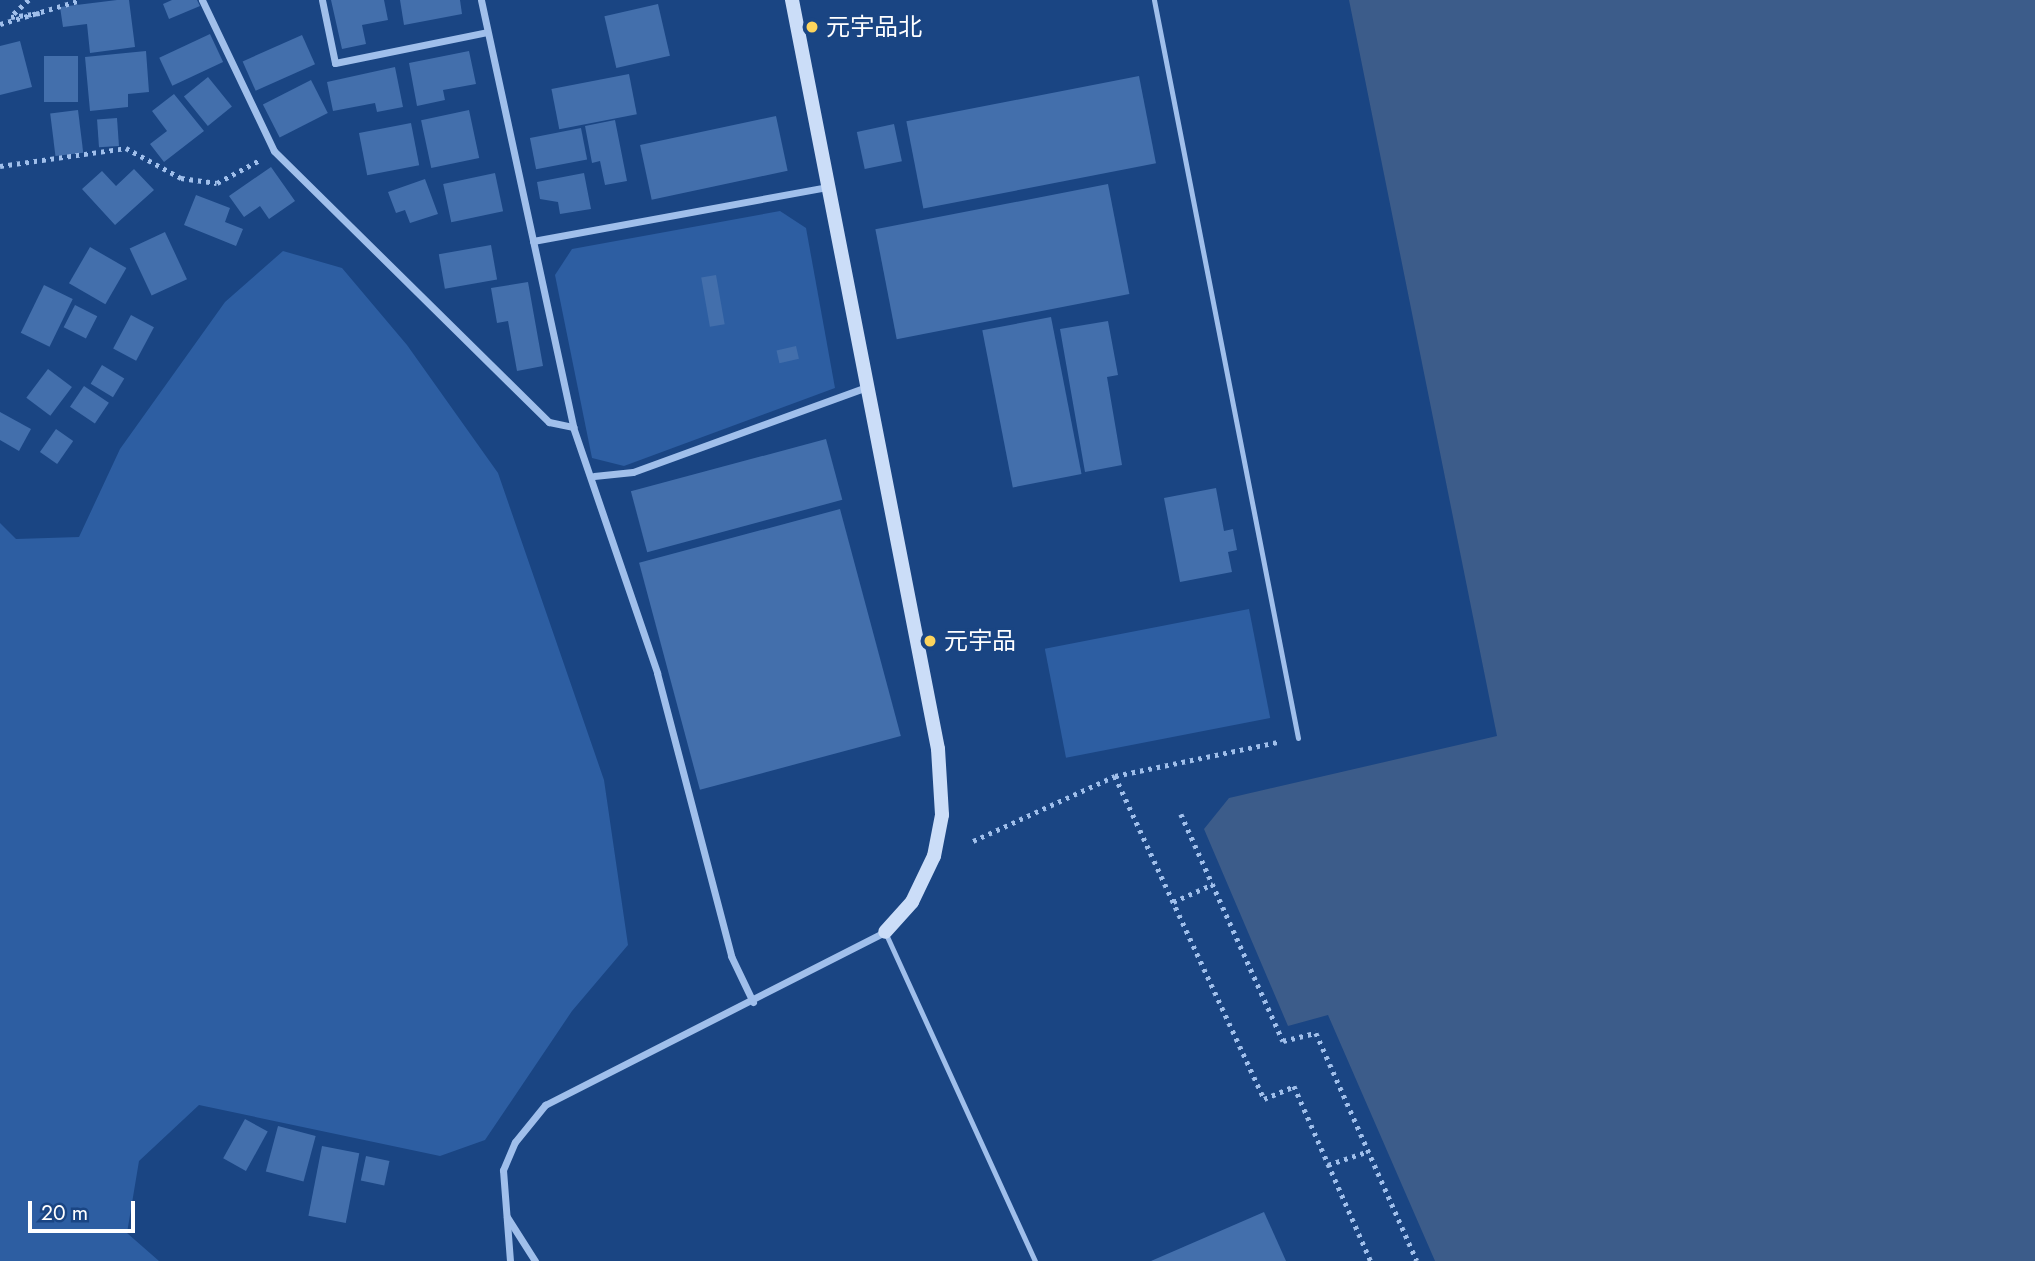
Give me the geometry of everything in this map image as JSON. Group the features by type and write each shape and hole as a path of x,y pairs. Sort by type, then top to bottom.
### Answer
{"street":[{"path":"202,0 274,151 549,422 573,427"},
{"path":"321,0 335,63 487,32"},
{"path":"481,0 573,427 594,476 657,673 731,956 753,1002"},
{"path":"510,1261 503,1170 515,1142 545,1105 753,1002 885,932 917,890 934,856 942,816 936,737 792,0"},
{"path":"533,241 830,187"},
{"path":"594,476 632,472 867,387"},
{"path":"505,1214 535,1261"}],"lane":[{"path":"1154,0 1298,738"},
{"path":"885,932 1035,1261"}],"path":[{"path":"29,0 12,17 40,13"},
{"path":"0,24 81,0"},
{"path":"0,166 125,148 181,178 217,183 274,151"},
{"path":"973,841 1115,776 1298,738"},
{"path":"1115,776 1264,1099 1294,1086 1371,1261"},
{"path":"1181,814 1283,1041 1316,1033 1417,1261"},
{"path":"1173,902 1213,884"},
{"path":"1328,1165 1368,1151"}],"shaded area":[{"path":"1349,0 2035,0 2035,1261 1435,1261 1328,1015 1288,1026 1204,829 1229,798 1497,736"},
{"path":"780,211 806,228 835,388 624,466 592,458 555,275 572,249"},
{"path":"283,251 342,268 407,345 498,473 604,780 628,945 572,1011 485,1140 440,1156 199,1105 139,1161 127,1233 159,1261 0,1261 0,523 16,539 79,537 120,449 225,302"},
{"path":"1249,609 1270,718 1066,758 1045,649"}],"building":[{"path":"129,0 135,47 90,53 87,24 63,27 60,7"},
{"path":"172,0 197,0 200,6 169,19 163,4"},
{"path":"331,0 384,0 388,20 362,25 366,44 342,49"},
{"path":"400,0 460,0 462,14 404,25"},
{"path":"658,4 670,56 616,68 604,16"},
{"path":"210,34 223,62 172,86 159,58"},
{"path":"302,35 315,64 256,91 243,61"},
{"path":"20,41 32,87 0,95 0,46"},
{"path":"146,51 149,92 128,94 128,107 90,111 85,57"},
{"path":"469,51 476,84 443,90 445,100 417,106 409,63"},
{"path":"44,56 78,56 78,102 44,102"},
{"path":"395,67 403,107 377,112 375,103 333,111 327,82"},
{"path":"629,74 637,114 559,129 551,89"},
{"path":"1139,76 1156,163 923,209 906,121"},
{"path":"208,77 232,107 208,126 184,97"},
{"path":"311,80 328,113 280,137 263,105"},
{"path":"174,94 204,131 164,162 150,144 167,131 152,111"},
{"path":"78,110 83,153 55,156 50,113"},
{"path":"469,110 479,158 431,168 421,120"},
{"path":"776,116 788,171 652,200 640,145"},
{"path":"117,118 119,146 99,147 97,119"},
{"path":"615,120 627,181 605,185 600,161 592,163 585,126"},
{"path":"411,123 419,165 367,175 359,133"},
{"path":"894,124 902,161 865,169 857,132"},
{"path":"581,128 587,159 536,169 530,138"},
{"path":"271,167 295,201 269,219 260,206 244,217 229,196"},
{"path":"134,169 154,190 115,225 82,189 102,171 116,186"},
{"path":"495,173 503,211 451,222 443,184"},
{"path":"584,173 591,209 560,214 558,202 540,199 537,182"},
{"path":"425,179 438,214 410,223 405,210 396,213 388,192"},
{"path":"1108,184 1129,294 897,339 875,229"},
{"path":"196,195 230,208 225,222 243,229 236,246 184,225"},
{"path":"165,232 187,279 152,296 130,248"},
{"path":"491,245 497,279 445,289 439,254"},
{"path":"90,247 126,268 105,304 69,283"},
{"path":"716,275 725,324 710,327 701,278"},
{"path":"528,282 543,366 517,371 508,321 497,323 491,288"},
{"path":"44,285 73,299 50,347 21,333"},
{"path":"75,305 97,316 86,339 64,327"},
{"path":"131,315 154,327 136,361 113,349"},
{"path":"1051,317 1082,474 1013,487 982,330"},
{"path":"1108,321 1118,375 1107,377 1122,465 1085,472 1060,329"},
{"path":"796,346 799,359 779,363 777,350"},
{"path":"102,365 124,378 113,397 91,384"},
{"path":"48,369 72,387 50,416 26,398"},
{"path":"84,386 109,403 95,424 70,407"},
{"path":"0,412 31,429 19,451 0,440"},
{"path":"56,429 73,441 57,464 40,452"},
{"path":"826,439 842,500 647,552 631,491"},
{"path":"1216,488 1224,531 1233,529 1237,550 1228,552 1232,572 1180,582 1164,498"},
{"path":"840,509 901,736 700,790 639,563"},
{"path":"245,1119 268,1132 246,1171 223,1158"},
{"path":"278,1126 316,1136 304,1181 266,1171"},
{"path":"322,1146 359,1153 346,1223 308,1216"},
{"path":"366,1156 389,1161 384,1185 361,1180"},
{"path":"1264,1212 1286,1261 1151,1261"}],"place":[{"name":"元宇品北","path":"812,27"},
{"name":"元宇品","path":"930,641"}]}
